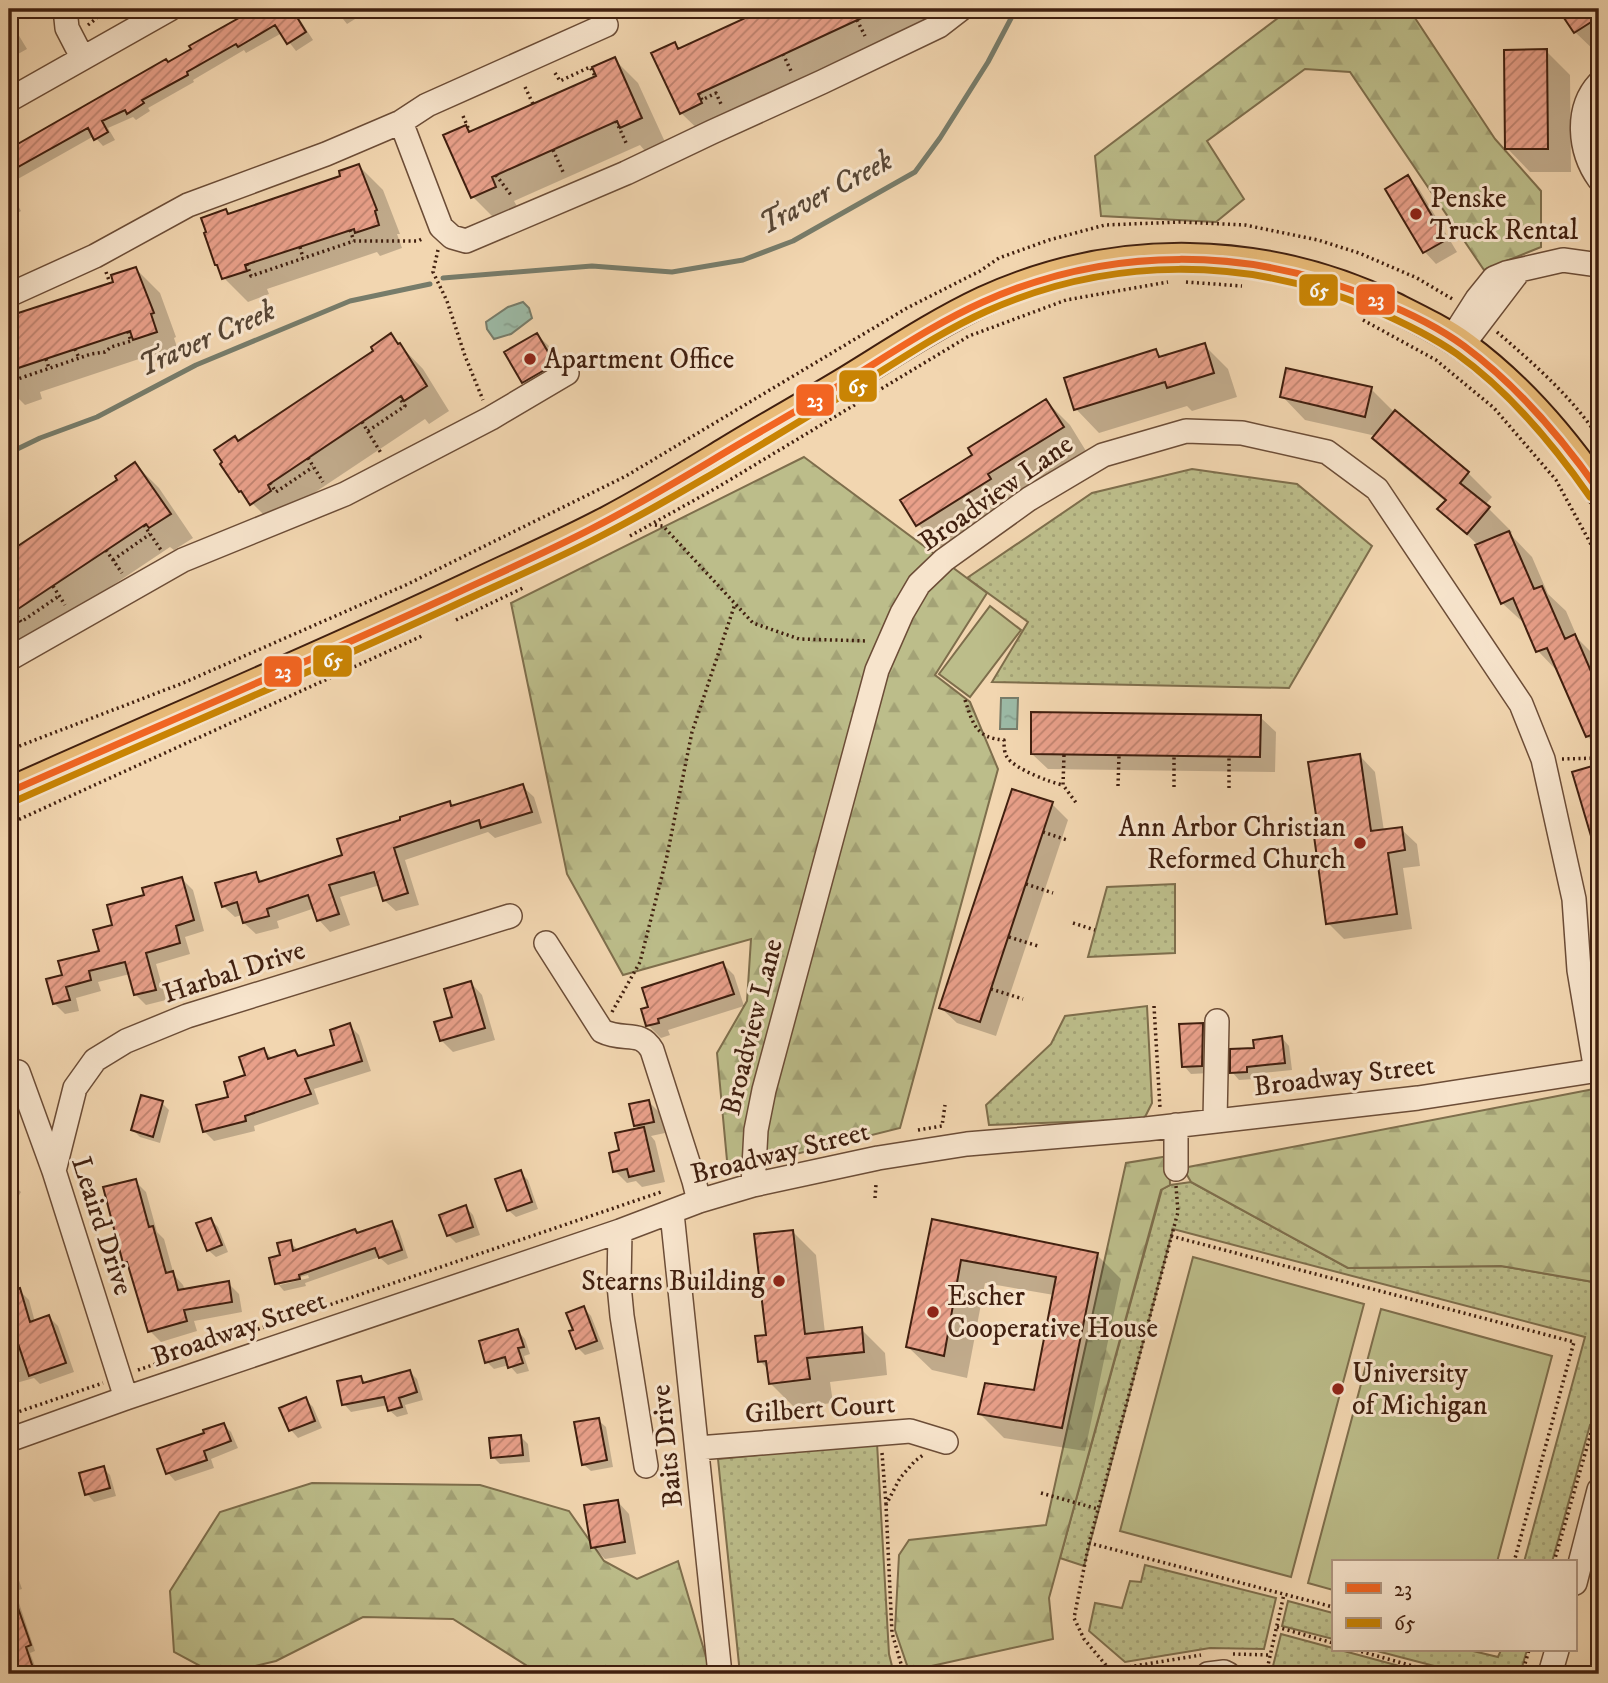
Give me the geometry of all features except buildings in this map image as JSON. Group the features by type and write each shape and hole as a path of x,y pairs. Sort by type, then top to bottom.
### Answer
{"main road":[{"path":"9,792 410,615 581,534 982,302 1042,279 1113,261 1206,257 1262,264 1314,276 1374,297 1457,342 1517,392 1573,452 1599,491"}],"street":[{"path":"65,9 68,28 82,57"},
{"path":"9,100 170,9"},
{"path":"401,122 443,229 459,240 466,241 626,173 939,26 961,9"},
{"path":"9,295 95,256 188,205 325,155 401,122 427,105 606,25"},
{"path":"1599,83 1586,101 1583,119 1589,165 1599,179"},
{"path":"1457,342 1477,299 1494,278 1563,260 1599,265"},
{"path":"9,659 183,560 345,494 491,418 567,373"},
{"name":"Broadview Lane","path":"753,1185 756,1130 764,1090 874,683 888,641 919,584 944,559 1029,499 1082,467 1104,455 1186,431 1242,433 1327,452 1377,489 1521,704 1543,759 1574,899 1579,970 1598,1070"},
{"name":"Harbal Drive","path":"54,1171 75,1088 95,1060 126,1041 187,1016 510,916"},
{"path":"546,943 602,1031 611,1036 640,1037 647,1040 699,1202"},
{"path":"1215,1121 1217,1021"},
{"name":"Broadway Street","path":"9,1440 753,1185 878,1158 967,1144 1168,1118 1215,1121 1418,1098 1598,1070"},
{"name":"Leaird Drive","path":"18,1072 54,1171 126,1398"},
{"path":"1168,1118 1176,1169"},
{"name":"Baits Drive","path":"672,1213 720,1674"},
{"path":"620,1231 619,1285 622,1316 646,1466"},
{"name":"Gilbert Court","path":"698,1448 910,1431 938,1446"},
{"path":"1576,1579 1599,1490"},
{"path":"1550,1674 1556,1652"},
{"path":"1208,1664 1224,1672 1230,1664"}],"path":[{"path":"86,27 108,9"},
{"path":"909,9 912,14"},
{"path":"857,20 865,36"},
{"path":"783,54 791,71"},
{"path":"555,73 560,81 590,67 594,76"},
{"path":"525,87 533,104"},
{"path":"699,93 702,100 716,93 721,104"},
{"path":"463,116 470,132"},
{"path":"616,121 627,145"},
{"path":"553,150 563,172"},
{"path":"496,175 511,195"},
{"path":"247,264 251,276 354,241 418,241 424,239 422,234 443,229 433,272 447,301 465,356 491,418"},
{"path":"350,230 354,241"},
{"path":"300,247 303,258"},
{"path":"888,641 799,639 753,623 663,526 653,525 969,336 1080,297 1176,281 1250,287"},
{"path":"1359,318 1436,360 1494,408 1556,480 1599,559"},
{"path":"1492,327 1545,373 1591,425 1599,439"},
{"path":"9,382 105,352 111,347 131,341 128,332"},
{"path":"75,349 79,358"},
{"path":"46,359 49,368"},
{"path":"368,432 405,406 399,397"},
{"path":"362,422 378,447"},
{"path":"308,458 321,478"},
{"path":"270,483 276,492 313,467"},
{"path":"144,525 158,546"},
{"path":"113,561 150,534"},
{"path":"106,550 119,569"},
{"path":"53,586 62,601"},
{"path":"14,611 21,622 59,596"},
{"path":"602,1031 640,962 667,856 692,732 735,604"},
{"path":"965,700 979,732 989,739 1004,739 1006,757 1014,765 1049,783 1063,785"},
{"path":"1064,755 1063,785 1077,804"},
{"path":"1118,786 1119,756"},
{"path":"1174,756 1174,787"},
{"path":"1229,757 1229,788"},
{"path":"1543,759 1599,758"},
{"path":"1043,832 1068,840"},
{"path":"1026,884 1053,893"},
{"path":"1073,923 1095,930"},
{"path":"1009,937 1038,946"},
{"path":"991,989 1023,999"},
{"path":"1154,1006 1168,1118"},
{"path":"1176,1169 1178,1212 1089,1543 1074,1618 1084,1639 1110,1670 1183,1657 1208,1664"},
{"path":"875,1198 876,1184"},
{"path":"133,1372 661,1192"},
{"path":"1171,1236 1574,1342 1515,1560"},
{"path":"9,1415 106,1381"},
{"path":"1555,1560 1593,1426"},
{"path":"881,1433 892,1633 904,1674"},
{"path":"886,1505 900,1478 915,1461 938,1446"},
{"path":"1041,1493 1098,1509"},
{"path":"1089,1543 1332,1607"},
{"path":"1266,1674 1284,1594"},
{"path":"1277,1627 1332,1643"},
{"path":"1363,1652 1441,1674"},
{"path":"1522,1674 1528,1652"},
{"path":"1230,1664 1269,1655"}],"green space":[{"path":"1290,9 1409,9 1495,139 1541,191 1541,247 1484,270 1350,72 1305,69 1207,141 1244,199 1216,222 1101,216 1095,156"},
{"path":"804,457 987,593 935,675 970,702 998,769 900,1128 728,1171 717,1053 747,1001 751,939 623,975 567,874 511,603"},
{"path":"1192,469 1297,484 1372,546 1289,688 992,682 1028,622 967,578 1092,493"},
{"path":"990,606 1021,630 970,697 939,674"},
{"path":"1175,884 1175,953 1088,957 1107,887"},
{"path":"1147,1006 1152,1103 1144,1119 989,1125 986,1105 1051,1044 1065,1016"},
{"path":"1599,1088 1599,1283 1501,1266 1348,1268 1191,1182 1183,1168"},
{"path":"1169,1156 1170,1185 1161,1190 1049,1598 1053,1639 909,1671 895,1630 899,1555 909,1540 1046,1525 1126,1163"},
{"path":"1191,1182 1348,1268 1501,1266 1599,1283 1599,1427 1590,1425 1553,1560 1525,1560 1585,1337 1173,1229 1084,1566 1060,1558 1162,1189"},
{"path":"1193,1257 1364,1304 1291,1577 1120,1531"},
{"path":"1381,1309 1552,1356 1498,1560 1332,1560 1332,1590 1308,1583"},
{"path":"877,1443 889,1654 894,1674 740,1674 718,1459"},
{"path":"312,1483 480,1485 569,1511 604,1561 637,1579 678,1561 711,1674 540,1674 453,1619 363,1617 276,1661 222,1674 215,1674 174,1652 170,1591 220,1512"},
{"path":"1145,1565 1276,1598 1264,1649 1210,1648 1125,1662 1089,1631 1095,1603 1122,1608 1130,1581 1141,1582"},
{"path":"1288,1601 1332,1613 1332,1639 1282,1626"},
{"path":"1281,1634 1332,1648 1332,1652 1348,1652 1429,1674 1271,1674"},
{"path":"1381,1652 1477,1652 1498,1657 1500,1652 1526,1652 1520,1674 1465,1674"}],"water":[{"path":"523,302 529,308 532,318 511,334 494,339 486,322 508,307"},
{"path":"1001,698 1018,698 1017,729 1000,729"}],"waterway":[{"name":"Traver Creek","path":"443,278 592,266 672,272 743,260 793,241 915,172 988,62 1016,9"},
{"name":"Traver Creek","path":"9,453 40,438 97,417 196,365 350,301 430,284"}],"transit line":[{"name":"23","path":"9,792 557,546 649,497 947,320 1031,283 1080,270 1130,262 1180,259 1230,262 1329,282 1388,305 1422,320 1454,339 1503,378 1554,432 1599,491"},
{"name":"65","path":"13,802 565,554 694,484 951,329 987,311 1034,293 1081,280 1130,272 1178,269 1227,272 1275,279 1323,291 1370,308 1436,341 1457,354 1495,385 1529,420 1590,497"}],"place":[{"name":"Penske Truck Rental","path":"1416,214"},
{"name":"Apartment Office","path":"530,359"},
{"name":"Ann Arbor Christian Reformed Church","path":"1360,843"},
{"name":"Stearns Building","path":"779,1281"},
{"name":"Escher Cooperative House","path":"933,1312"},
{"name":"University of Michigan","path":"1338,1389"}]}
